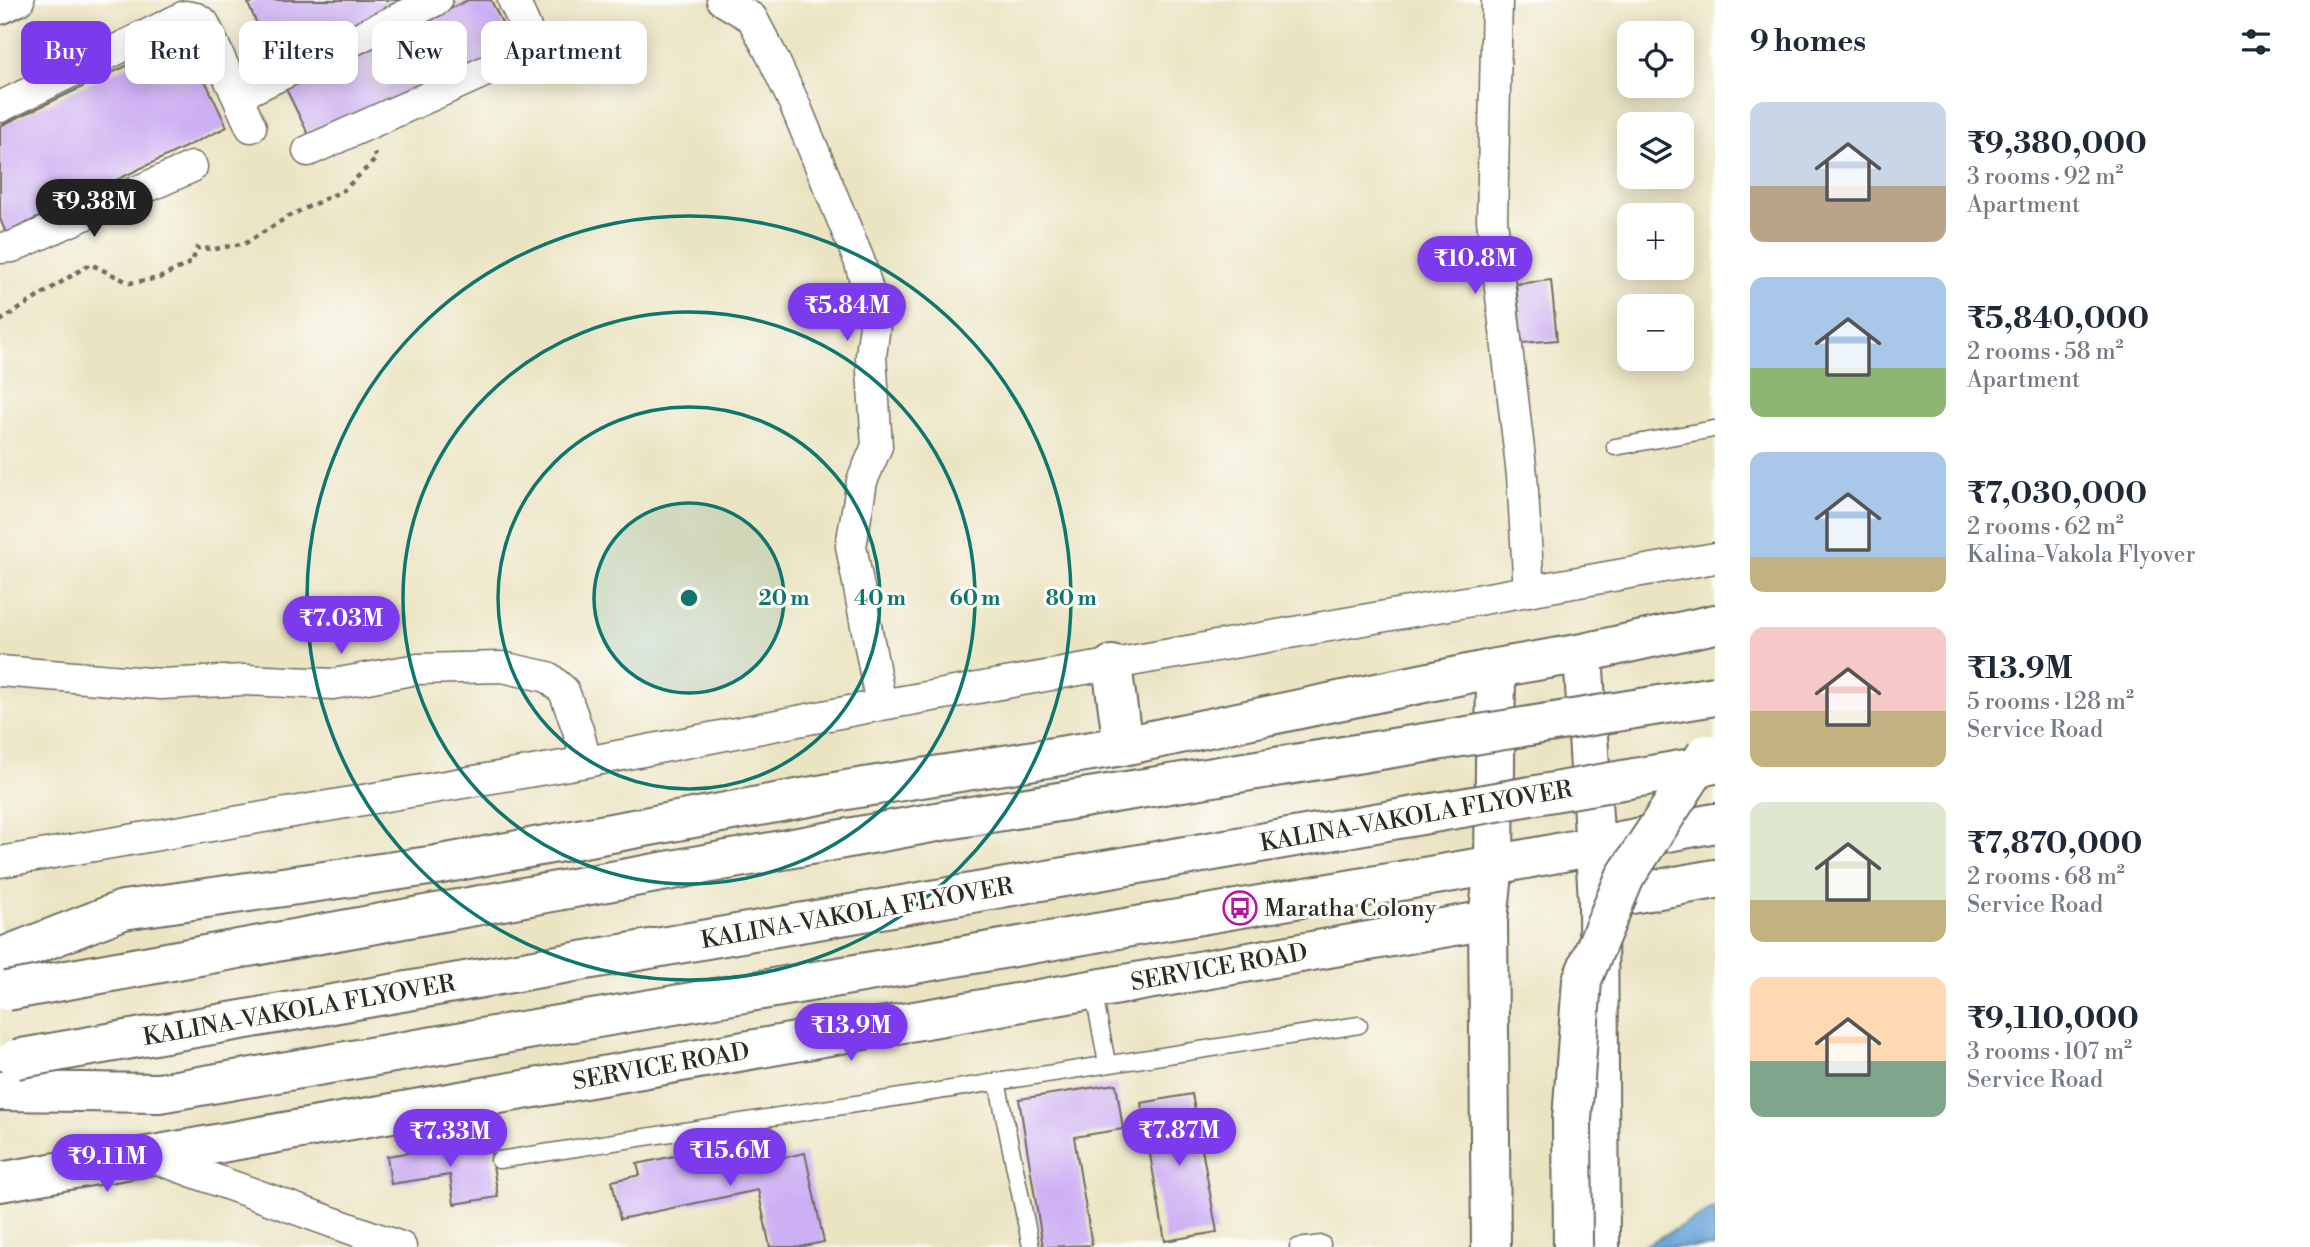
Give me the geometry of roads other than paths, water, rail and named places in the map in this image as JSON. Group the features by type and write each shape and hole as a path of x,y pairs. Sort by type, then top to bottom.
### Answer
{"main road":[{"path":"2,981 123,910 436,865 852,789 1123,746 1715,624"},
{"path":"1583,653 1598,900 1591,1246"},
{"path":"1112,665 1123,746"},
{"path":"1491,1247 1488,920 1494,865 1496,668"},
{"path":"2,981 953,819 1715,696"},
{"path":"1591,1246 1572,1120 1582,980 1625,877 1715,740"},
{"name":"KALINA-VAKOLA FLYOVER","path":"5,1071 1715,764"},
{"path":"5,1071 159,1093 1494,865 1715,824"},
{"path":"1598,900 1715,878"},
{"name":"SERVICE ROAD","path":"0,1182 1488,920"}],"street":[{"path":"0,9 19,0"},
{"path":"237,96 437,0"},
{"path":"308,151 524,54 530,47 530,38 513,0"},
{"path":"722,0 752,18 771,54 859,260 876,317 872,356 877,446 862,481 851,546 881,705"},
{"path":"1497,0 1492,220 1522,475 1529,591"},
{"path":"0,107 185,16 204,23 251,127"},
{"path":"0,248 12,247 191,167"},
{"path":"0,862 586,762 881,705 1715,558"},
{"path":"0,671 161,684 245,680 333,684 418,668 502,667 548,677 564,691 579,730 586,762"},
{"path":"149,1156 401,1247"}],"lane":[{"path":"1615,447 1715,431"},
{"path":"1093,989 1107,1063"},
{"path":"499,1160 1359,1025"},
{"path":"997,1081 1031,1247"},
{"path":"1298,1247 1322,1244"}],"water":[{"path":"1715,1208 1715,1247 1642,1247"}],"place":[{"name":"Maratha Colony","path":"1240,908"}]}
